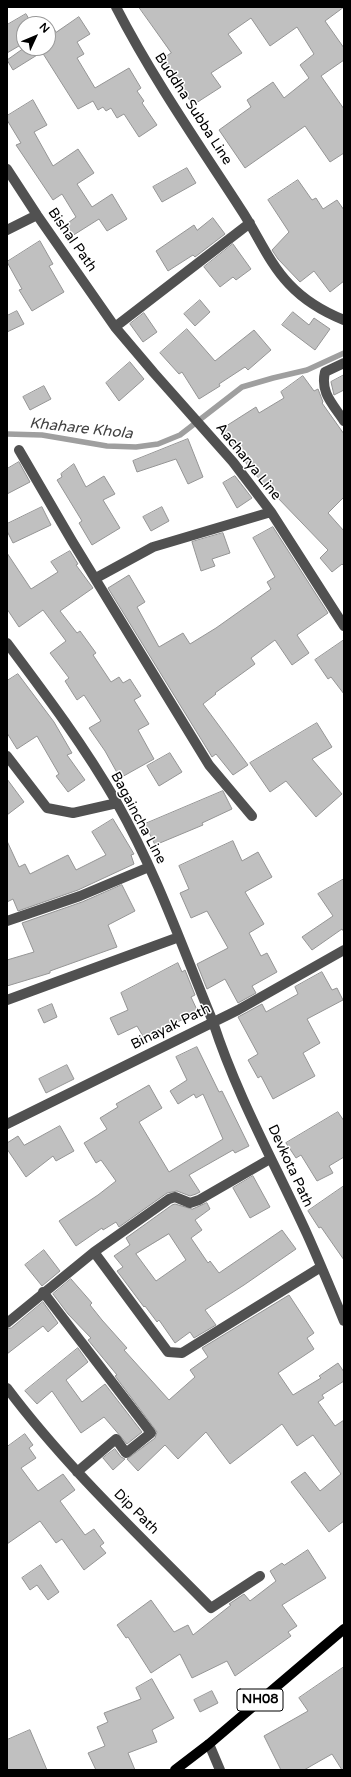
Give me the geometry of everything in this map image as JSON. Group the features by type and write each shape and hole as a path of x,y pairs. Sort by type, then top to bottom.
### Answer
{"main road":[{"name":"NH08","path":"175,1770 209,1744 344,1629"}],"street":[{"name":"Buddha Subba Line","path":"116,7 140,53 250,223 273,265 289,284 312,303 344,320"},
{"name":"Bishal Path","path":"7,169 115,327"},
{"path":"7,230 37,215"},
{"path":"115,327 250,223"},
{"name":"Aacharya Line","path":"115,327 233,462 271,512 344,626"},
{"path":"344,363 325,372 322,382 325,392 344,421"},
{"path":"19,450 72,541 96,578 209,766 252,816"},
{"path":"96,578 153,547 271,512"},
{"name":"Bagaincha Line","path":"7,643 60,714 117,803 149,867 213,1022"},
{"path":"7,756 47,808 73,814 117,803"},
{"path":"7,921 80,896 149,867"},
{"path":"7,1000 179,937"},
{"name":"Binayak Path","path":"7,1124 213,1022 300,977 344,950"},
{"name":"Devkota Path","path":"213,1022 221,1046 270,1159 321,1266 344,1321"},
{"path":"7,1323 43,1292 94,1252 169,1199 175,1197 190,1203 199,1200 270,1159"},
{"path":"94,1252 168,1352 182,1353 321,1266"},
{"path":"43,1292 151,1433 126,1453 116,1439 77,1472"},
{"name":"Dip Path","path":"7,1388 31,1420 77,1472 211,1608 260,1576"},
{"path":"209,1744 220,1770"}],"building":[{"path":"139,7 344,7 325,21 344,48 344,60 321,76 344,109 344,153 330,162 305,126 245,168 219,130 251,107 247,100 273,82 284,98 309,78 300,65 314,54 297,27 270,46 251,18 228,34 242,53 211,73 221,87 193,105 162,59 171,53"},
{"path":"79,17 90,34 77,42 84,54 77,58 95,88 129,68 141,88 137,91 144,101 142,103 157,125 139,137 124,114 117,118 111,108 106,111 103,107 98,110 93,101 78,109 45,56 56,56 56,32"},
{"path":"16,20 16,48 7,53 7,25"},
{"path":"16,54 16,56 36,56 13,70 7,60"},
{"path":"33,100 47,125 34,132 53,166 78,149 94,173 77,184 92,207 112,194 127,219 107,231 99,219 72,236 65,225 76,217 62,194 53,200 16,145 21,143 7,120 7,116"},
{"path":"187,168 196,183 162,202 153,187"},
{"path":"298,180 312,200 316,198 323,209 337,200 344,210 344,281 330,292 314,271 300,282 278,259 272,250 289,232 268,200"},
{"path":"213,218 225,234 195,257 193,255 168,271 156,251 194,225 197,230"},
{"path":"40,241 53,264 49,266 64,292 32,311 19,290 22,289 7,262"},
{"path":"233,244 251,269 236,280 233,277 220,287 204,267"},
{"path":"200,300 210,312 195,326 184,314"},
{"path":"17,311 24,324 7,332 7,316"},
{"path":"293,312 309,325 314,318 330,329 315,350 282,325"},
{"path":"144,313 157,332 143,342 130,324"},
{"path":"187,329 215,361 254,330 271,350 248,370 245,367 219,384 220,386 199,399 182,372 179,374 160,353"},
{"path":"130,362 144,379 119,401 106,383"},
{"path":"344,375 344,390 334,395 331,382"},
{"path":"303,376 314,391 318,389 323,402 322,403 344,434 344,497 328,513 344,531 344,566 342,564 332,572 320,558 328,550 250,469 223,428 256,407 259,413 284,398 281,392"},
{"path":"44,386 51,399 30,410 23,397"},
{"path":"188,439 203,477 188,484 176,459 137,472 133,461"},
{"path":"19,462 30,482 7,494 7,469"},
{"path":"74,464 86,487 104,476 115,494 103,500 120,528 92,545 79,523 82,521 57,480 62,477 61,474"},
{"path":"235,476 252,498 237,508 223,483"},
{"path":"42,507 51,525 13,543 7,531 7,524"},
{"path":"162,507 169,521 151,531 143,517"},
{"path":"273,527 328,613 297,635 309,653 292,665 275,640 251,658 255,664 215,693 216,694 203,704 248,765 233,775 216,754 212,757 108,588 129,575 145,602 137,607 159,647 183,633 190,644 216,628 271,589 267,582 275,577 253,538"},
{"path":"223,533 230,553 212,559 215,566 201,571 192,542"},
{"path":"70,551 78,564 76,565 93,588 60,611 77,633 80,631 96,653 93,655 111,682 119,677 123,683 130,679 141,696 134,700 149,724 138,730 154,759 120,778 105,751 89,728 101,721 84,695 77,700 65,681 69,678 50,653 66,641 43,610 19,627 7,609 7,553 31,589 58,572 51,562"},
{"path":"344,640 344,694 331,677 328,679 315,660"},
{"path":"18,674 54,722 72,753 67,755 85,780 68,792 56,776 59,774 37,736 17,749 7,733 7,681"},
{"path":"317,723 332,747 312,759 342,794 316,817 286,781 270,792 250,763"},
{"path":"170,753 182,772 159,786 147,766"},
{"path":"7,779 24,802 7,815"},
{"path":"223,791 232,809 202,823 203,825 155,845 145,824"},
{"path":"113,819 134,854 131,855 134,864 78,890 18,911 13,899 7,902 7,841 19,867 25,864 30,874 68,855 76,870 106,855 92,832"},
{"path":"233,841 242,861 258,852 272,877 245,892 264,924 249,933 261,956 267,953 277,972 252,986 256,993 238,1003 225,979 207,989 197,964 228,948 207,911 191,918 180,893 189,889 179,866"},
{"path":"344,879 344,932 342,929 312,950 302,937 333,916 318,894"},
{"path":"122,885 135,911 108,925 117,947 50,971 50,973 7,986 7,960 34,952 22,923 82,902"},
{"path":"178,963 182,972 185,970 195,995 191,997 198,1012 144,1038 137,1026 118,1035 110,1018 128,1010 121,993"},
{"path":"322,972 332,990 337,988 343,1000 307,1019 320,1043 303,1053 315,1076 273,1099 261,1076 258,1078 248,1060 258,1054 238,1017 262,1004 266,1012 298,994 295,987"},
{"path":"52,1004 57,1017 44,1023 38,1010"},
{"path":"197,1047 219,1092 222,1091 249,1146 235,1153 233,1150 189,1175 200,1192 190,1196 177,1191 167,1193 119,1227 116,1222 103,1230 102,1228 76,1246 59,1221 116,1181 101,1160 96,1163 84,1143 107,1129 100,1118 118,1107 116,1104 149,1085 162,1108 139,1122 169,1172 223,1139 203,1094 196,1098 194,1094 178,1104 170,1091 187,1080 176,1057"},
{"path":"67,1065 74,1079 46,1093 39,1079"},
{"path":"338,1112 344,1121 344,1157 329,1166 333,1173 317,1181 301,1155 296,1158 286,1143"},
{"path":"60,1126 74,1151 56,1161 53,1156 26,1177 7,1149 7,1143 18,1136 24,1145"},
{"path":"253,1176 270,1207 250,1218 233,1188"},
{"path":"344,1186 344,1260 321,1227 319,1228 308,1211"},
{"path":"207,1203 210,1209 195,1220 202,1230 191,1238 208,1263 210,1261 219,1273 282,1230 296,1249 205,1310 216,1325 194,1338 190,1332 175,1343 159,1320 157,1322 145,1306 144,1307 117,1271 123,1267 114,1256 130,1245 126,1238 172,1205 175,1204 192,1209","holes":["169,1234 186,1260 156,1281 136,1254"]},
{"path":"44,1250 60,1271 42,1286 25,1265"},
{"path":"71,1279 92,1303 90,1305 102,1320 127,1348 124,1350 169,1400 195,1377 190,1370 208,1357 202,1348 289,1295 314,1333 307,1338 314,1349 278,1373 293,1395 321,1378 319,1376 338,1363 344,1372 344,1381 322,1395 324,1398 318,1402 335,1426 344,1420 344,1521 329,1532 291,1482 305,1472 320,1491 341,1474 313,1435 297,1446 282,1424 230,1464 206,1432 178,1459 165,1445 138,1471 127,1459 155,1438 157,1432 115,1376 117,1375 88,1340 91,1338 68,1314 53,1294"},
{"path":"43,1302 58,1323 48,1332 43,1326 7,1354 7,1329 11,1328"},
{"path":"78,1348 88,1362 66,1380 82,1402 105,1384 142,1432 127,1444 104,1417 81,1433 52,1391 37,1404 25,1391"},
{"path":"25,1434 33,1445 29,1448 36,1458 21,1468 38,1491 63,1474 75,1490 60,1501 85,1535 94,1529 104,1543 100,1546 106,1553 84,1570 62,1539 56,1543 40,1521 7,1544 7,1447"},
{"path":"115,1449 121,1457 125,1459 113,1470 103,1458"},
{"path":"308,1550 326,1578 282,1605 297,1626 288,1632 291,1636 235,1676 227,1661 192,1678 180,1654 151,1673 128,1637 126,1638 117,1625 151,1600 174,1632 188,1625 193,1635 231,1605 229,1604 244,1594 250,1601 276,1581 270,1571 282,1563 284,1565"},
{"path":"41,1565 59,1592 48,1600 37,1585 30,1590 22,1578"},
{"path":"344,1667 344,1770 342,1770 332,1754 304,1770 281,1770 264,1736 308,1711 299,1698"},
{"path":"152,1679 174,1718 152,1730 157,1742 128,1753 135,1770 96,1770 88,1753 105,1746 97,1727 108,1722 104,1713 141,1699 136,1688"},
{"path":"212,1691 218,1703 200,1712 194,1700"},
{"path":"30,1730 47,1770 7,1770 7,1740"}],"waterway":[{"name":"Khahare Khola","path":"7,434 42,435 107,446 136,447 158,444 180,435 242,387 307,370 344,353"}]}
